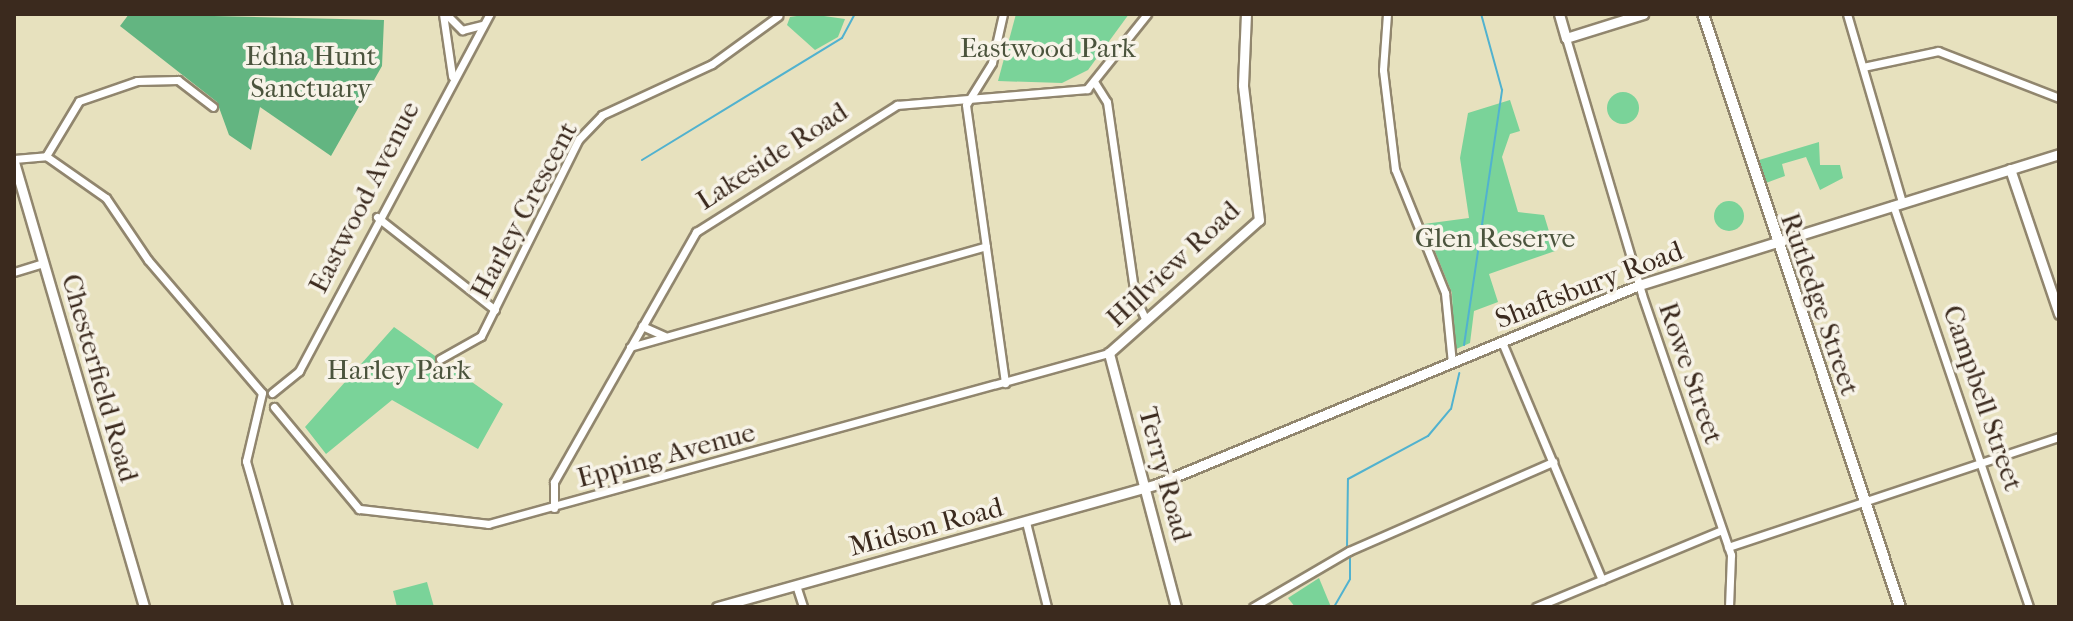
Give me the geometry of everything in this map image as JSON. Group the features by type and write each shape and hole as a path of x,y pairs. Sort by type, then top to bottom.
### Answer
{"main road":[{"name":"Rutledge Street","path":"1703,14 1773,242 1900,607"}],"street":[{"path":"444,14 462,30 484,23"},
{"path":"444,14 452,76"},
{"name":"Eastwood Avenue","path":"272,393 299,371 452,76 490,14"},
{"path":"1003,14 992,63 966,105 1005,383"},
{"path":"1146,321 1135,297 1107,102 1095,83 1147,14"},
{"name":"Hillview Road","path":"1109,353 1259,220 1243,85 1246,14"},
{"path":"1387,14 1383,70 1395,169 1445,293 1452,363"},
{"name":"Rowe Street","path":"1559,14 1639,285 1728,547 1729,607"},
{"path":"1566,38 1643,14"},
{"name":"Campbell Street","path":"1847,14 1898,203 2029,607"},
{"name":"Harley Crescent","path":"440,359 474,345 495,310 579,139 602,115 712,64 778,16"},
{"path":"1863,67 1938,51 2059,98"},
{"path":"46,156 79,101 137,81 178,80 213,107"},
{"name":"Lakeside Road","path":"554,508 554,482 642,326 703,226 887,108 973,97 1077,92 1095,83"},
{"name":"Shaftsbury Road","path":"1147,488 1639,285 2059,154"},
{"path":"14,160 46,156 106,198 148,260 262,393 246,461 288,607"},
{"name":"Chesterfield Road","path":"14,160 144,607"},
{"path":"2010,169 2059,314"},
{"path":"377,217 495,310"},
{"path":"630,347 986,246"},
{"path":"14,272 44,263"},
{"path":"642,326 664,336"},
{"path":"1502,342 1602,580"},
{"name":"Epping Avenue","path":"274,407 359,509 488,524 1109,353"},
{"name":"Terry Road","path":"1109,353 1176,607"},
{"path":"260,406 274,407 272,393 262,393"},
{"path":"1728,547 2059,437"},
{"path":"1253,607 1349,551 1553,462"},
{"name":"Midson Road","path":"717,607 1147,488"},
{"path":"1026,522 1047,607"},
{"path":"1536,607 1722,530"},
{"path":"796,585 803,607"}],"green space":[{"name":"Edna Hunt Sanctuary","path":"129,14 384,20 382,66 331,156 260,107 251,150 229,135 217,102 120,26"},
{"path":"810,14 845,19 838,37 815,50 787,25 790,17"},
{"name":"Eastwood Park","path":"1016,14 1129,14 1088,70 1062,83 998,81"},
{"path":"1623,92 1634,97 1639,108 1634,119 1623,124 1612,119 1607,108 1612,97"},
{"name":"Glen Reserve","path":"1510,100 1520,131 1510,134 1502,157 1518,212 1544,215 1555,251 1489,274 1498,302 1474,311 1470,343 1454,350 1452,293 1424,224 1469,218 1460,158 1468,113"},
{"path":"1819,142 1820,165 1840,165 1843,178 1820,190 1806,157 1782,164 1785,176 1766,183 1759,160"},
{"path":"1729,201 1740,205 1744,216 1740,227 1729,231 1718,227 1714,216 1718,205"},
{"name":"Harley Park","path":"394,327 503,404 478,449 392,400 326,454 305,427"},
{"path":"1319,578 1331,607 1295,607 1288,598"},
{"path":"427,582 434,607 397,607 393,591"}],"waterway":[{"path":"642,160 842,38 855,14"},
{"path":"1464,345 1502,90 1481,14"},
{"path":"1347,547 1348,479 1428,436 1451,409 1459,373"},
{"path":"1334,607 1350,579 1350,555"}]}
